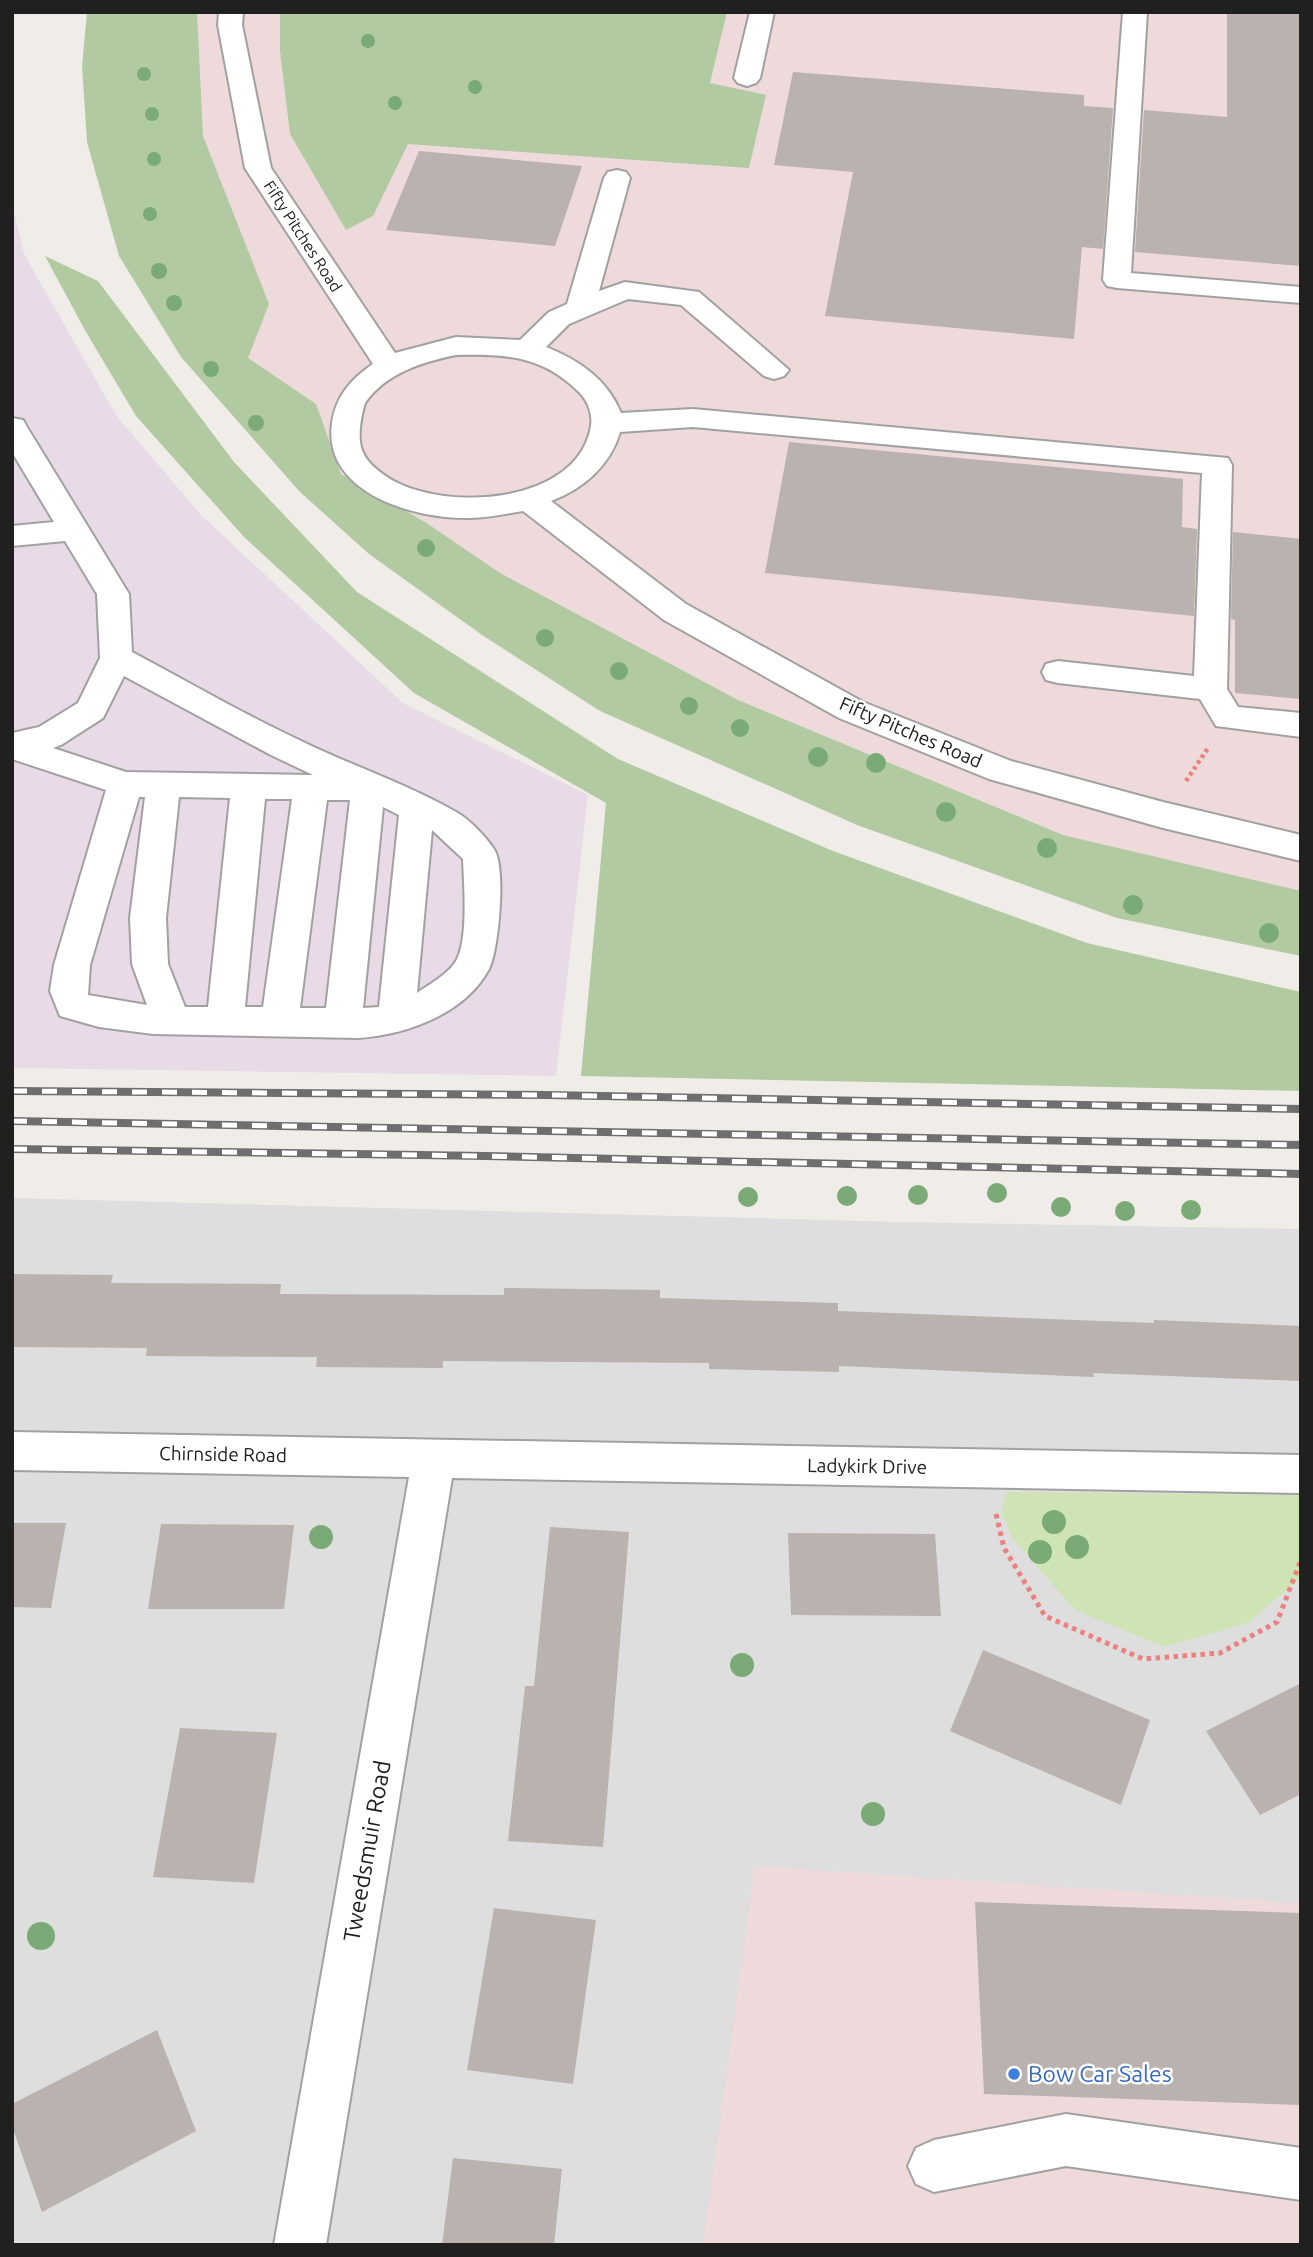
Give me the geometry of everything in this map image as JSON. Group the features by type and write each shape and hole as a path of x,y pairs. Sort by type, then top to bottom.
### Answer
{"street":[{"name":"Fifty Pitches Road","path":"232,12 230,25 258,168 390,367"},
{"path":"747,78 762,12"},
{"path":"1135,12 1117,280 1301,295"},
{"path":"580,309 617,178"},
{"path":"526,350 559,318 625,290 690,298 774,370"},
{"path":"456,346 500,346 526,350 577,372 599,396 607,423 598,452 569,482 528,500 483,509 448,508 404,499 374,483 351,459 344,443 351,403 373,378 390,367 428,352 456,346"},
{"path":"607,423 693,418 1217,465 1210,689 1228,718 1301,725"},
{"path":"12,427 113,594 116,658 91,710 49,737 12,746"},
{"name":"Fifty Pitches Road","path":"528,500 675,612 852,710 1001,770 1163,815 1301,848"},
{"path":"12,536 75,530"},
{"path":"116,658 283,747 446,822 480,855 483,898 475,963 454,989 396,1019 343,1023 226,1022 103,1015 73,1006 68,990 72,965 125,784"},
{"path":"1058,672 1210,689"},
{"path":"12,746 125,784 369,788"},
{"path":"163,786 148,918 150,964 170,1019"},
{"path":"226,1022 230,959 249,786"},
{"path":"280,1021 311,787"},
{"path":"343,1023 369,788"},
{"path":"396,1019 417,809"},
{"name":"Chirnside Road","path":"12,1451 434,1458"},
{"name":"Ladykirk Drive","path":"434,1458 1301,1474"},
{"name":"Tweedsmuir Road","path":"300,2245 434,1458"},
{"path":"934,2166 1066,2140 1301,2174"}],"path":[{"path":"1163,815 1228,718"},
{"path":"984,1468 1004,1548 1045,1616 1143,1660 1220,1653 1277,1622 1301,1560"}],"shaded area":[{"path":"121,12 1301,12 1301,956 1117,918 857,825 618,703 488,614 183,329"},
{"path":"12,203 24,254 116,415 201,515 403,703 588,795 556,1076 12,1068"},
{"path":"12,1198 899,1222 1301,1229 1301,2245 12,2245"},
{"name":"Bow Car Sales","path":"755,1866 1301,1903 1301,2245 703,2245"}],"green space":[{"path":"87,12 197,12 203,136 269,304 248,358 316,404 341,474 425,522 500,573 738,700 1063,835 1301,891 1301,956 1117,918 857,825 600,711 482,635 369,554 300,492 181,357 119,256 87,142 82,66"},
{"path":"280,12 727,12 710,83 766,95 749,168 408,144 373,216 346,230 290,134 280,51"},
{"path":"45,256 98,281 234,462 357,592 618,759 833,851 1087,943 1301,992 1301,1091 581,1076 606,803 414,693 244,537 136,416"},
{"path":"1007,1492 1301,1495 1299,1579 1248,1623 1164,1647 1075,1610 1012,1538 1001,1511"}],"building":[{"path":"1227,12 1301,12 1301,266 1135,252 1144,110 1227,117"},
{"path":"793,72 1084,95 1084,106 1113,108 1103,249 1082,247 1074,339 825,316 853,172 774,165"},
{"path":"419,151 582,166 555,246 386,230"},
{"path":"789,442 1183,479 1182,527 1197,529 1194,616 765,573"},
{"path":"1233,532 1301,539 1301,699 1235,693 1235,620 1231,619"},
{"path":"12,1274 113,1275 111,1283 281,1284 280,1294 504,1295 504,1288 660,1290 660,1298 838,1303 838,1311 1301,1326 1301,1381 1093,1373 1094,1377 839,1366 839,1372 709,1369 709,1363 443,1361 443,1368 316,1367 317,1357 146,1356 147,1348 12,1347"},
{"path":"12,1523 66,1523 51,1608 12,1607"},
{"path":"161,1524 294,1525 284,1609 148,1609"},
{"path":"550,1527 629,1532 603,1847 508,1841 525,1686 534,1686"},
{"path":"788,1533 935,1534 941,1616 791,1615"},
{"path":"983,1650 1150,1720 1121,1805 950,1731"},
{"path":"1301,1683 1301,1794 1260,1815 1206,1731"},
{"path":"180,1728 277,1733 254,1883 153,1877"},
{"path":"975,1902 1301,1913 1301,2105 984,2094"},
{"path":"494,1908 596,1920 573,2084 467,2070"},
{"path":"157,2030 196,2131 42,2212 12,2126 12,2104"},
{"path":"453,2158 562,2169 554,2245 442,2245"}],"railway":[{"path":"12,1091 547,1095 1301,1109"},
{"path":"12,1121 1301,1145"},
{"path":"12,1149 485,1156 1301,1174"}],"place":[{"name":"Bow Car Sales","path":"1014,2074"}]}
